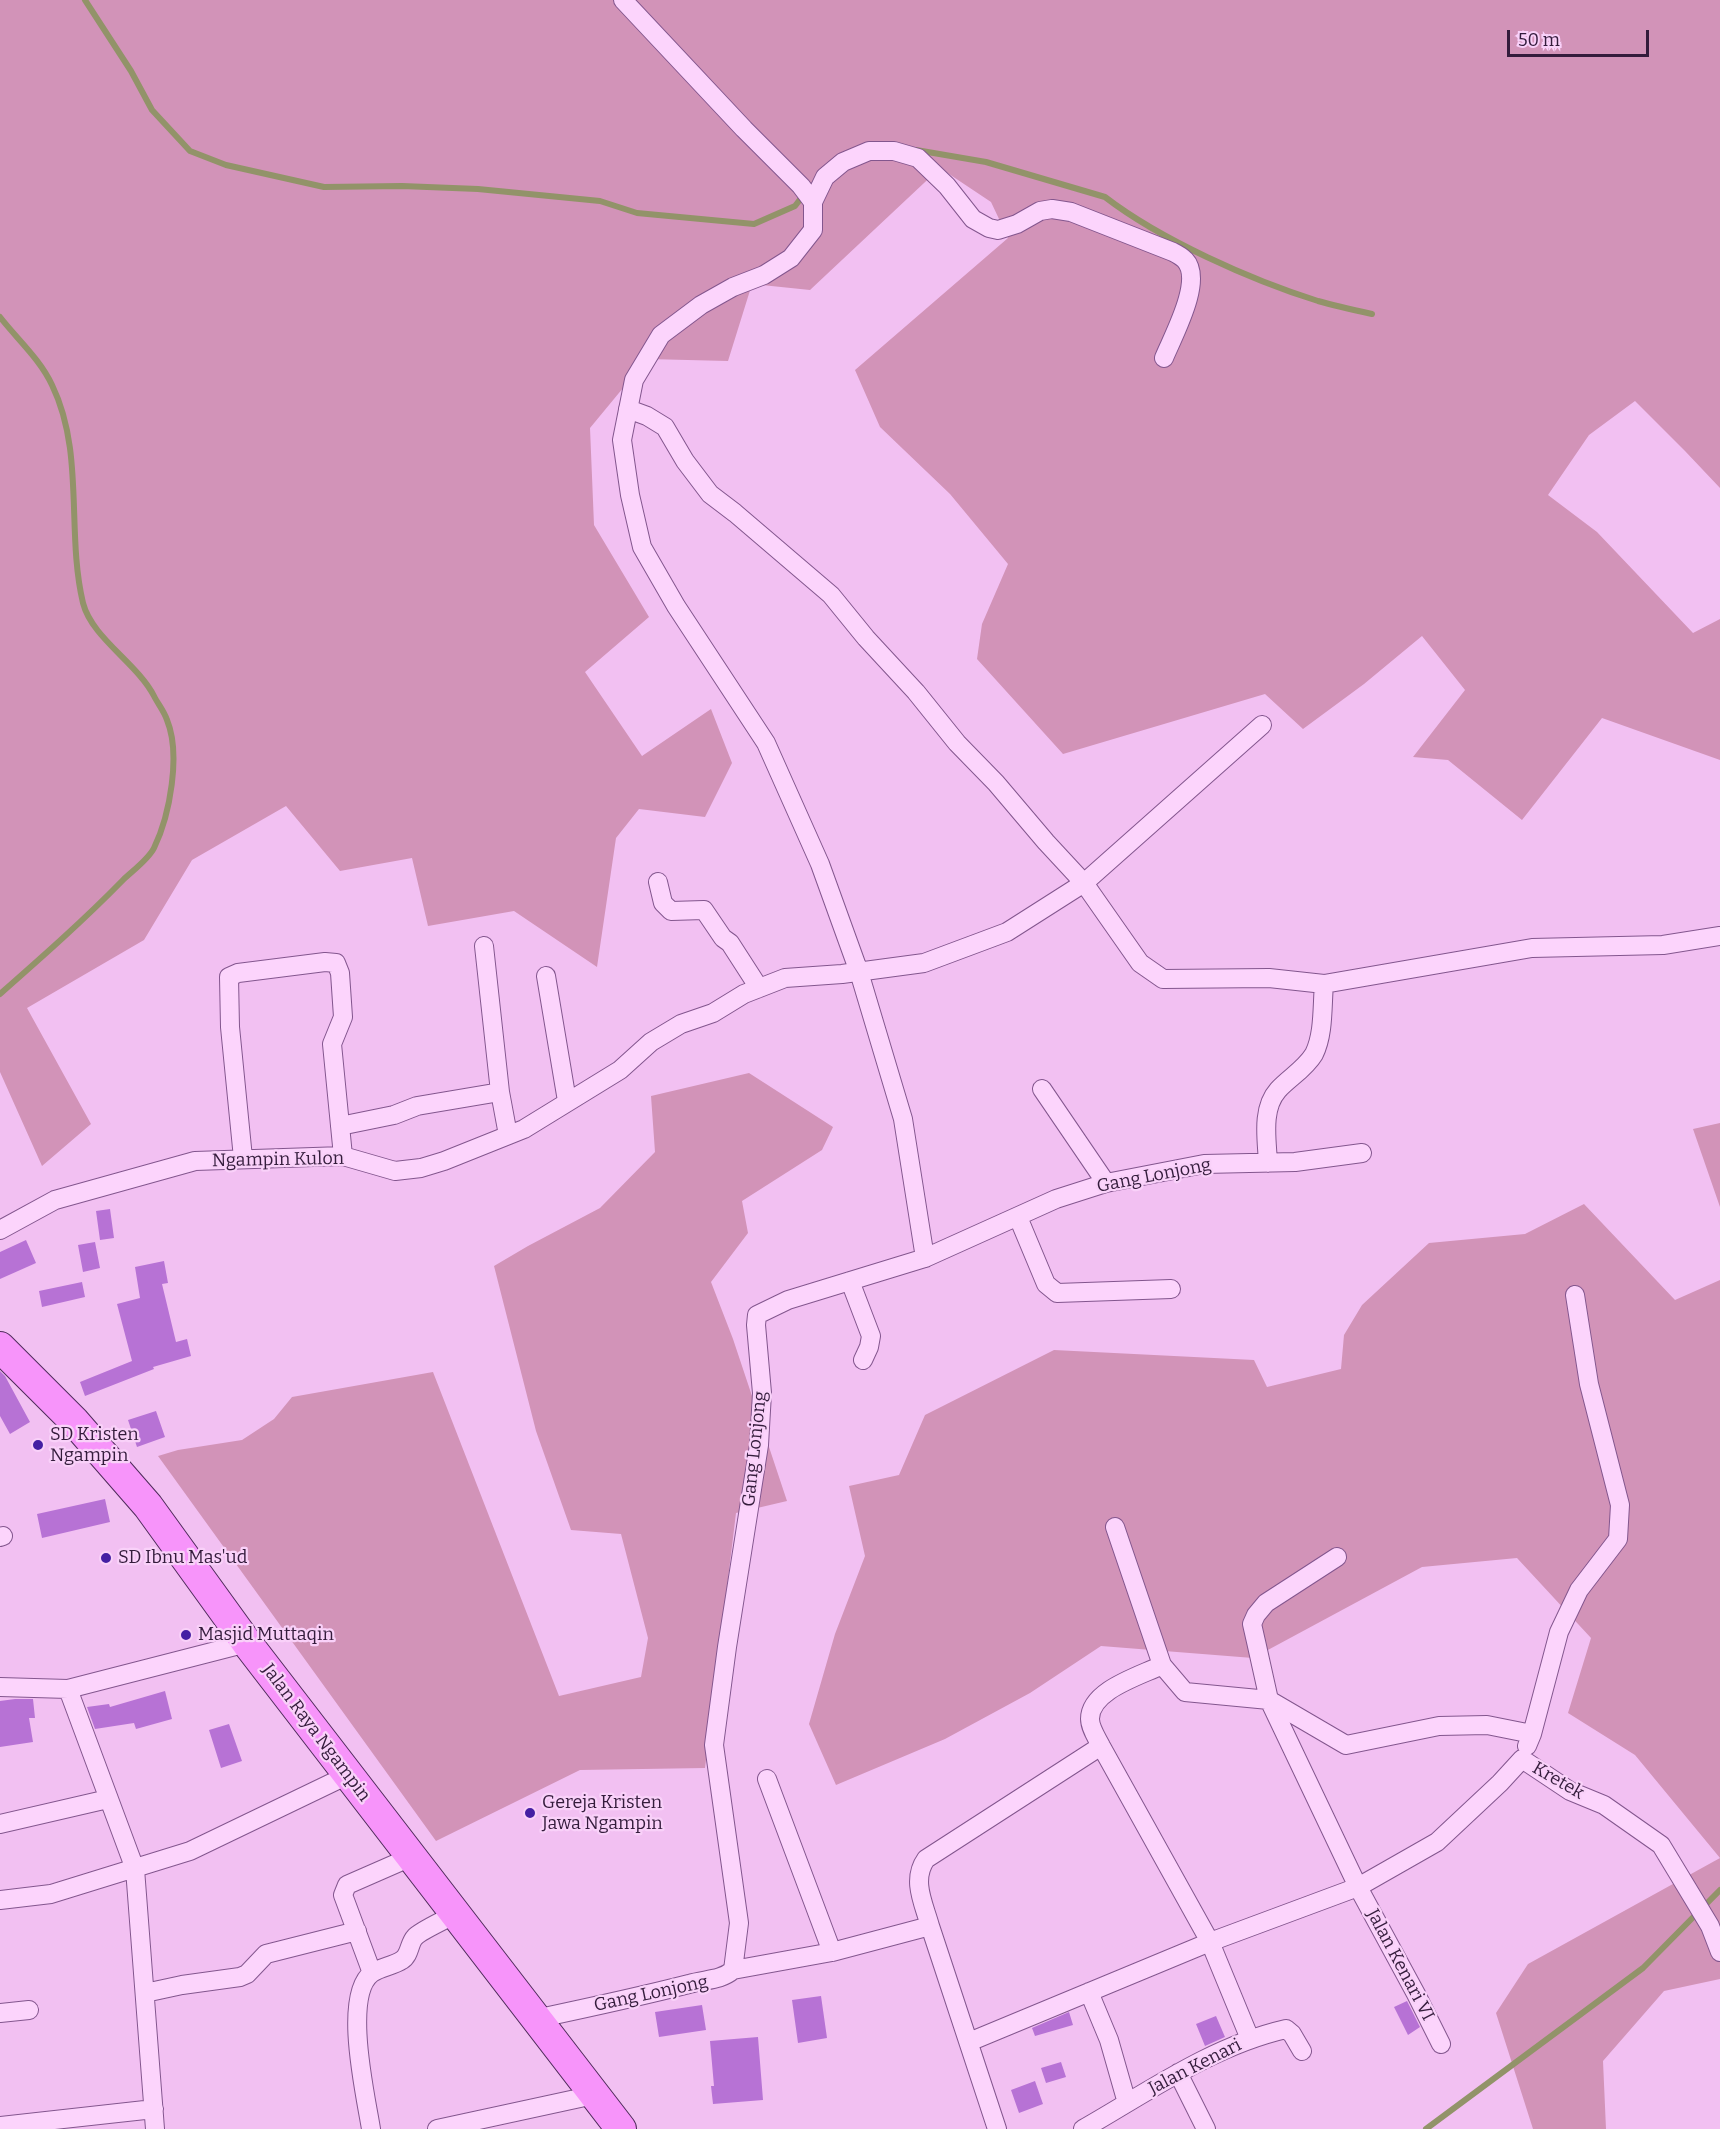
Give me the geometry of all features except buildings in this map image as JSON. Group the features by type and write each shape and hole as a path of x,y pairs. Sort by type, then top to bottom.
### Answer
{"main road":[{"name":"Jalan Raya Ngampin","path":"0,1347 74,1421 148,1506 247,1643 621,2129"}],"street":[{"path":"623,0 801,186 813,202"},
{"path":"926,1258 903,1119 860,972 820,864 766,743 676,606 642,547 630,495 622,440 634,380 661,335 701,304 733,287 764,275 791,258 813,230 813,202 825,177 843,162 869,151 894,151 918,158 947,186 973,219 989,228 998,230 1017,224 1040,211 1052,209 1071,212 1173,252 1186,261 1192,276 1189,296 1164,358"},
{"path":"628,409 647,416 665,427 685,461 710,494 831,595 866,638 916,692 957,743 996,783 1084,883 1140,963 1163,979 1269,978 1324,984 1532,948 1663,945 1720,936"},
{"name":"Ngampin Kulon","path":"0,1230 55,1200 195,1161 343,1155 395,1172 444,1161 524,1129 620,1070 651,1042 681,1024 713,1013 744,994 785,978 860,972 924,963 1007,932 1084,883 1262,725"},
{"path":"658,882 663,903 671,911 704,910 723,938 730,943 759,988"},
{"path":"484,946 500,1092 508,1135"},
{"path":"243,1158 230,1027 229,977 238,973 326,962 336,963 340,973 343,1017 332,1044 343,1155"},
{"path":"546,976 560,1105"},
{"path":"1268,1163 1267,1116 1271,1101 1276,1091 1308,1062 1315,1051 1320,1029 1324,984"},
{"path":"1042,1089 1106,1183"},
{"path":"340,1126 394,1115 417,1106 500,1092"},
{"name":"Gang Lonjong","path":"535,2019 698,1981 718,1979 733,1970 739,1923 714,1744 759,1445 762,1393 757,1315 788,1299 926,1258 1056,1199 1106,1183 1204,1164 1295,1162 1362,1154"},
{"path":"1018,1217 1046,1284 1057,1293 1171,1289"},
{"path":"850,1281 871,1336 863,1359"},
{"path":"1521,1759 1532,1734 1559,1632 1579,1590 1618,1539 1620,1505 1589,1384 1575,1295"},
{"path":"1115,1527 1162,1665 1185,1692 1269,1700 1346,1745 1439,1726 1487,1725 1532,1734"},
{"name":"Jalan Kenari VI","path":"1336,1557 1266,1603 1252,1624 1269,1700 1358,1887 1441,2044"},
{"path":"0,1687 68,1689 247,1643"},
{"path":"1162,1665 1102,1694 1093,1705 1089,1720 1101,1746 1210,1942 1250,2039"},
{"path":"68,1689 135,1869 155,2129"},
{"path":"997,2129 930,1926 918,1883 920,1868 926,1859 1101,1746"},
{"name":"Kretek","path":"969,2042 1210,1942 1358,1887 1437,1842 1500,1783 1521,1759 1570,1791 1604,1805 1661,1845 1710,1926 1720,1952"},
{"path":"0,1900 51,1894 190,1851 348,1775"},
{"path":"767,1779 832,1952"},
{"path":"0,1824 108,1799"},
{"path":"372,1973 343,1895 347,1885 411,1857"},
{"path":"371,2129 357,2035 359,1999 365,1981 372,1973 403,1960 415,1937 455,1914"},
{"path":"733,1970 832,1952 930,1926"},
{"path":"145,1993 240,1977 247,1974 266,1954 357,1931"},
{"path":"1089,1992 1110,2040 1127,2103"},
{"path":"0,2013 29,2010"},
{"name":"Jalan Kenari","path":"1087,2128 1178,2073 1250,2039 1286,2029 1292,2034 1302,2051"},
{"path":"1178,2073 1206,2129"},
{"path":"437,2129 594,2095"},
{"path":"0,2126 154,2109"}],"shaded area":[{"path":"0,0 1720,0 1720,488 1635,401 1589,435 1548,495 1597,532 1693,633 1720,619 1720,760 1602,718 1522,820 1448,760 1413,757 1465,690 1422,636 1364,684 1303,729 1265,694 1063,754 977,659 982,624 1008,564 950,494 880,427 855,370 1008,238 991,202 940,168 810,290 752,284 728,361 647,359 590,428 594,525 649,617 585,672 642,756 711,709 732,763 705,817 639,809 616,838 597,967 514,911 428,926 412,858 340,871 286,806 192,860 144,940 27,1008 91,1124 42,1166 0,1072"},
{"path":"749,1073 833,1127 822,1150 742,1201 748,1233 711,1282 733,1339 787,1501 736,1513 705,1768 580,1770 436,1841 158,1456 178,1450 242,1440 274,1419 292,1397 433,1372 559,1696 641,1677 648,1638 621,1534 571,1530 536,1431 494,1266 600,1208 655,1152 651,1096"},
{"path":"1720,1123 1720,1207 1693,1129"},
{"path":"1584,1204 1675,1300 1720,1280 1720,1858 1635,1755 1568,1713 1591,1638 1517,1558 1422,1567 1253,1658 1101,1646 1030,1693 945,1739 836,1785 809,1724 835,1634 865,1556 849,1486 899,1475 925,1415 1054,1350 1254,1360 1267,1387 1341,1369 1344,1335 1362,1305 1429,1243 1525,1234"},
{"path":"1720,1858 1720,1979 1664,1991 1603,2061 1606,2129 1533,2129 1496,2013 1528,1964"}],"waterway":[{"path":"85,0 131,71 152,110 190,151 226,165 324,187 402,186 478,189 600,201 637,213 754,224 795,206 805,193"},
{"path":"916,150 986,162 1105,197 1152,228 1236,270 1318,301 1372,314"},
{"path":"0,317 47,376 62,411 72,465 78,576 88,616 105,639 146,684 167,720 173,750 169,802 154,848 144,861 78,924 0,994"},
{"path":"1426,2129 1643,1968 1720,1890"}],"place":[{"name":"SD Kristen Ngampin","path":"38,1445"},
{"name":"SD Ibnu Mas'ud","path":"106,1558"},
{"name":"Masjid Muttaqin","path":"186,1635"},
{"name":"Gereja Kristen Jawa Ngampin","path":"530,1813"}]}
